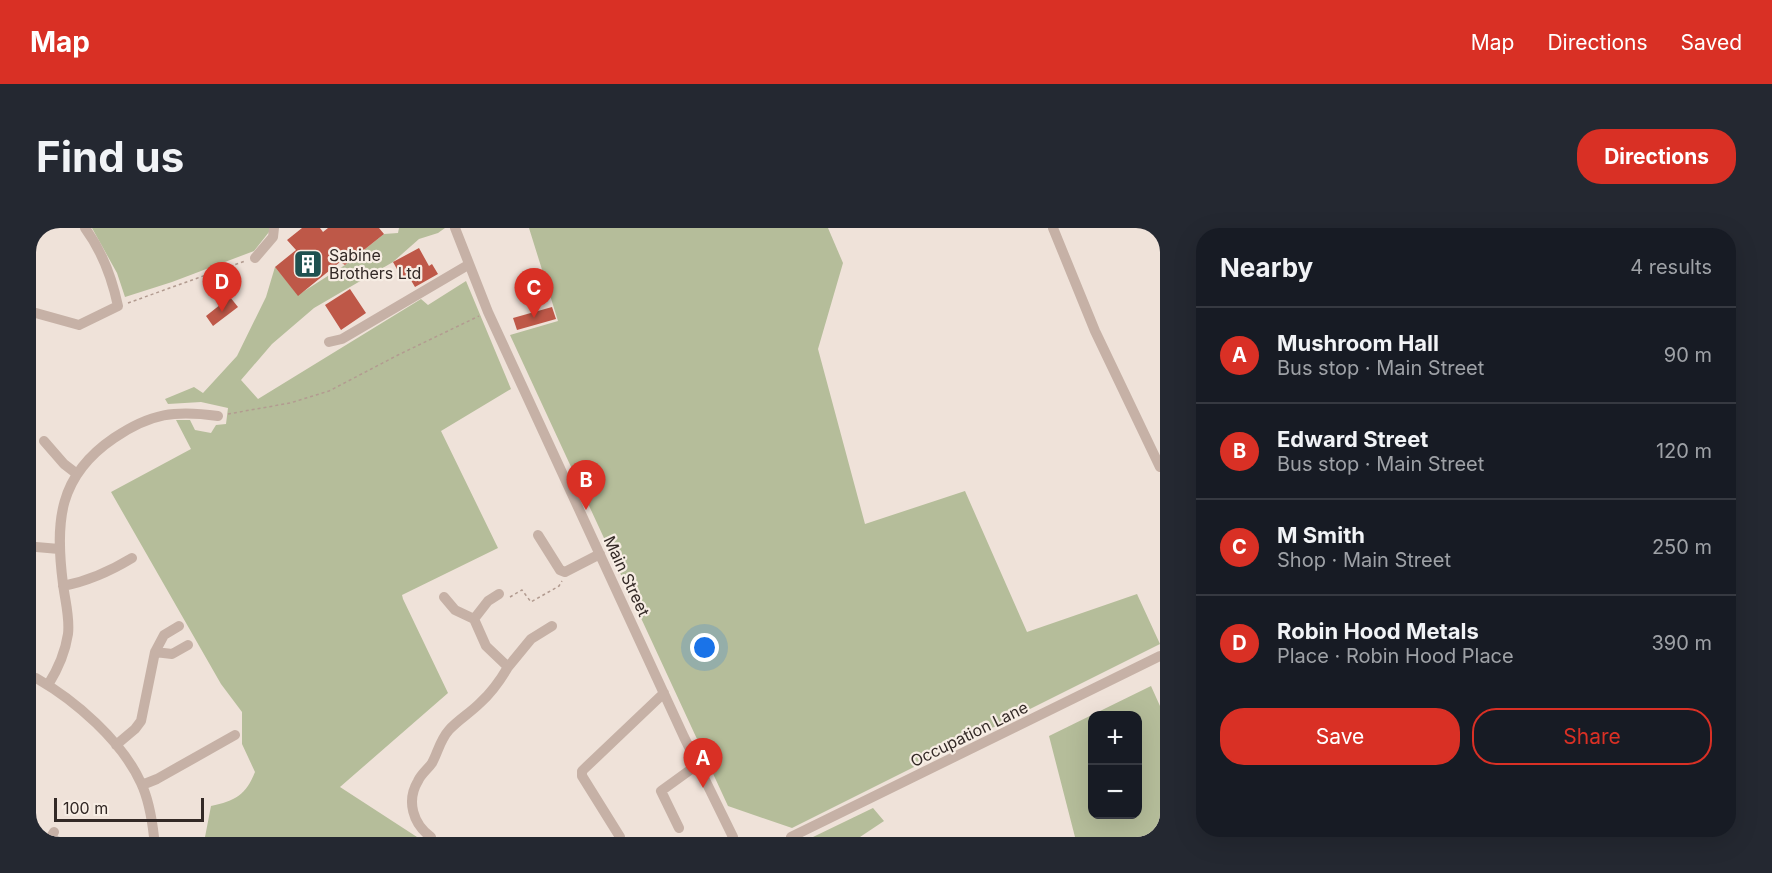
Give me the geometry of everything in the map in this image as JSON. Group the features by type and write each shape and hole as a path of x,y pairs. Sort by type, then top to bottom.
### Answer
{"street":[{"path":"36,314 79,325 118,306 112,279 93,239 85,228"},
{"path":"255,258 273,237 274,228"},
{"name":"Main Street","path":"455,228 488,312 697,765 733,837"},
{"path":"1053,228 1095,331 1160,467"},
{"path":"329,342 342,339 468,265"},
{"path":"48,685 60,666 68,632 59,549 60,518 66,495 77,474 101,447 141,422 175,413 189,412 218,416"},
{"path":"44,441 64,464 77,474"},
{"path":"538,535 560,570 566,572 600,554"},
{"path":"36,547 59,549"},
{"path":"63,586 101,576 132,558"},
{"path":"474,620 488,601 500,594"},
{"path":"444,597 450,607 474,620 486,646 508,667"},
{"path":"116,745 141,721 155,652 164,635 179,626"},
{"path":"431,837 422,831 415,819 412,807 412,792 418,779 433,762 438,745 447,732 480,703 519,651 537,634 552,626"},
{"path":"155,652 172,654 188,645"},
{"name":"Occupation Lane","path":"791,837 1160,656"},
{"path":"36,678 80,710 116,745 142,784 151,812 154,837"},
{"path":"620,837 582,776 582,771 664,693"},
{"path":"142,784 158,778 235,735"},
{"path":"208,751 214,762"},
{"path":"679,828 661,791 697,765"}],"path":[{"path":"118,306 255,258"},
{"path":"218,416 290,403 329,391 488,312"},
{"path":"500,594 503,601 522,590 531,602 560,586 566,572"}],"green space":[{"path":"92,228 269,228 269,232 254,251 125,297 117,273"},
{"path":"399,228 445,228 438,233 419,239 393,262 314,308 272,344 241,380 258,399 421,299 428,305 466,281 511,389 441,431 498,548 402,595 448,693 340,787 417,837 205,837 211,806 239,796 252,780 255,772 242,744 242,712 221,684 111,492 191,449 176,420 190,420 195,430 211,433 216,425 226,424 228,408 201,402 168,404 165,399 194,387 203,393 237,356 266,297 275,267 298,295 345,265 384,234 398,233"},
{"path":"529,228 828,228 843,263 818,349 865,524 965,491 1027,632 1137,594 1160,644 792,828 728,806 510,335 558,321"},
{"path":"1151,686 1160,706 1160,837 1075,837 1049,736 1088,717 1088,819 1142,819 1142,711 1100,711"},
{"path":"873,808 884,821 860,837 813,837"}],"building":[{"name":"Sabine Brothers Ltd","path":"302,228 320,228 323,232 328,228 379,228 384,234 345,265 340,262 298,296 275,267 296,250 287,240"},
{"path":"419,248 429,266 432,264 438,274 415,287 409,277 403,280 393,262"},
{"path":"350,289 366,313 341,330 325,305"},
{"path":"230,297 238,307 213,326 206,316"},
{"path":"552,307 556,319 517,330 513,318"}],"place":[{"name":"Sabine Brothers Ltd","path":"308,264"},
{"name":"Robin Hood Metals","path":"222,312"},
{"name":"M Smith","path":"534,318"},
{"name":"Edward Street","path":"586,510"},
{"name":"Mushroom Hall","path":"703,788"}]}
